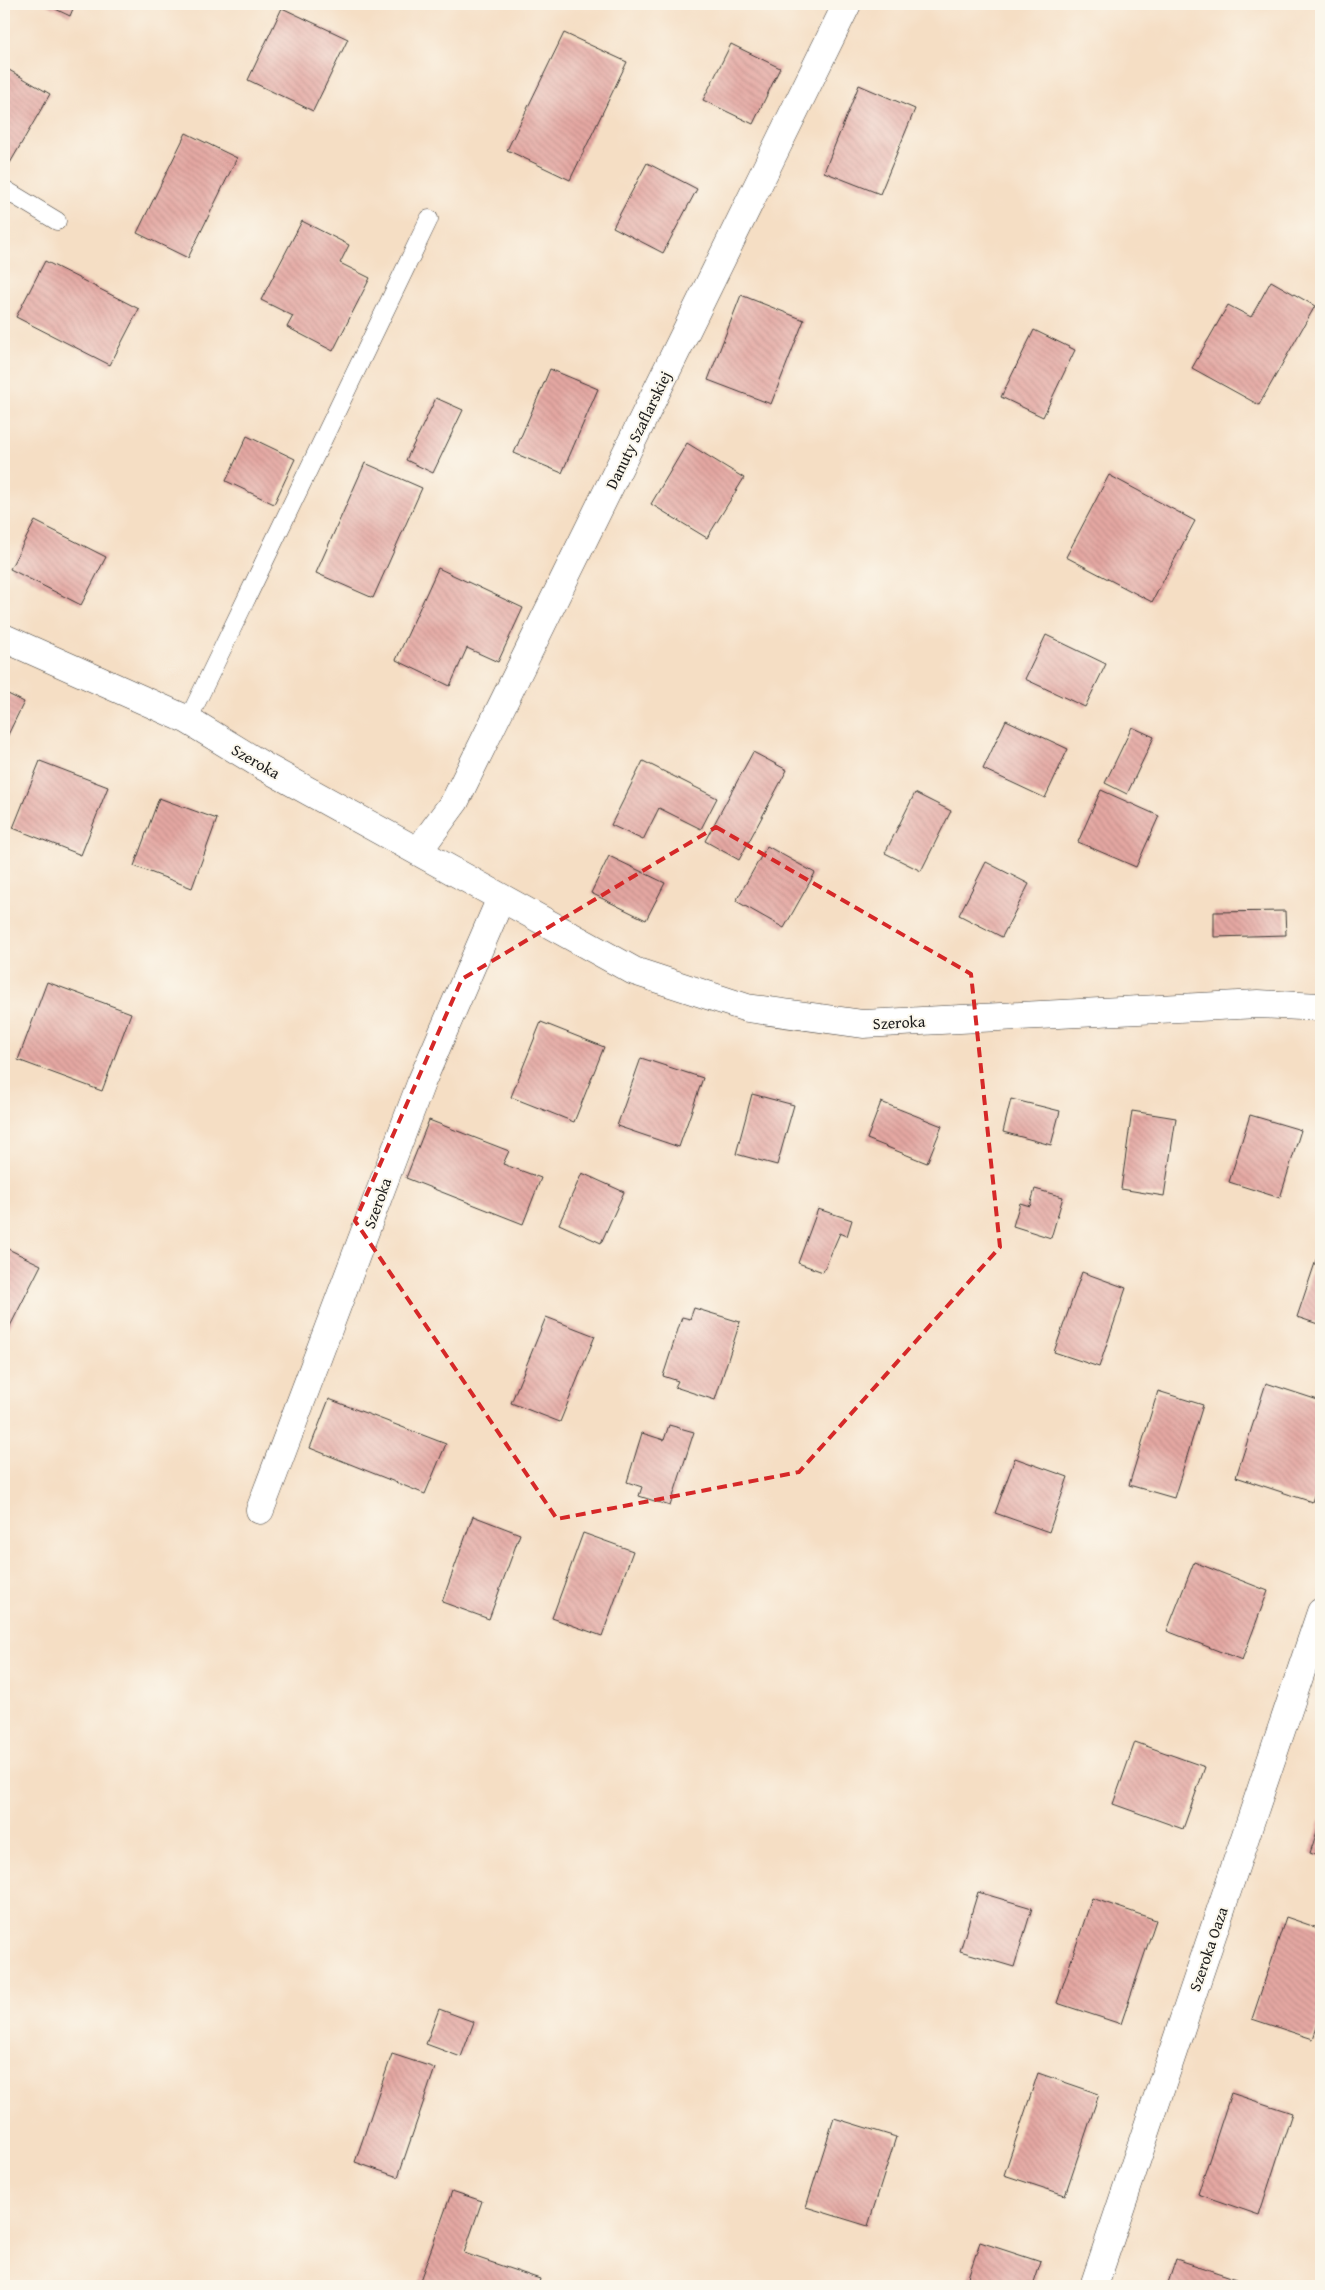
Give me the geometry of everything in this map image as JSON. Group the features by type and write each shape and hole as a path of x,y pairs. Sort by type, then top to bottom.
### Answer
{"street":[{"name":"Danuty Szaflarskiej","path":"419,850 455,801 847,4"},
{"name":"Szeroka","path":"4,638 188,720 264,767 419,850 501,898 634,971 747,1008 863,1024 1258,1004 1321,1007"},
{"name":"Szeroka","path":"260,1510 382,1191 421,1083 501,898"},
{"name":"Szeroka Oaza","path":"1094,2286 1321,1612"}],"lane":[{"path":"4,189 57,221"},
{"path":"188,720 429,219"}],"highlighted area":[{"path":"716,827 971,974 1000,1247 799,1472 557,1519 355,1221 462,979"}],"building":[{"path":"45,4 75,4 70,16"},
{"path":"282,8 348,39 313,111 248,80"},
{"path":"564,33 627,62 570,180 507,150"},
{"path":"731,44 780,68 753,124 703,100"},
{"path":"4,67 50,94 10,163 4,159"},
{"path":"859,85 915,109 880,194 824,172"},
{"path":"186,133 237,158 188,258 137,233"},
{"path":"647,163 697,189 663,253 613,227"},
{"path":"302,221 349,245 340,263 370,278 333,351 287,327 293,316 261,300"},
{"path":"45,261 139,309 110,365 16,317"},
{"path":"1271,281 1315,306 1259,405 1192,368 1228,305 1251,317"},
{"path":"741,295 804,320 771,404 708,380"},
{"path":"1034,330 1075,350 1043,417 1001,397"},
{"path":"550,369 598,389 562,473 514,453"},
{"path":"436,398 463,410 433,473 406,460"},
{"path":"247,436 295,459 274,504 226,481"},
{"path":"687,443 744,478 707,538 651,504"},
{"path":"365,463 422,488 373,598 316,573"},
{"path":"1109,475 1195,521 1152,602 1066,557"},
{"path":"35,521 106,557 81,605 10,569"},
{"path":"438,568 523,608 498,662 467,648 450,686 396,660"},
{"path":"1046,635 1106,664 1085,707 1025,679"},
{"path":"4,692 24,702 4,743"},
{"path":"1006,720 1068,749 1045,798 983,769"},
{"path":"1132,727 1154,737 1127,794 1105,783"},
{"path":"753,752 787,770 739,860 705,841"},
{"path":"40,761 108,787 81,855 13,828"},
{"path":"643,761 717,798 701,829 659,808 643,840 611,825"},
{"path":"1101,790 1159,816 1136,867 1078,842"},
{"path":"915,793 951,811 921,871 885,853"},
{"path":"159,798 217,819 192,888 134,866"},
{"path":"767,846 815,873 784,928 736,901"},
{"path":"609,856 665,883 646,920 591,893"},
{"path":"986,862 1029,884 1002,937 959,915"},
{"path":"1285,911 1286,935 1214,937 1214,912"},
{"path":"47,982 131,1013 102,1091 18,1060"},
{"path":"541,1022 604,1047 574,1122 511,1097"},
{"path":"641,1058 703,1078 679,1147 617,1126"},
{"path":"752,1094 794,1105 777,1165 736,1154"},
{"path":"1011,1099 1060,1111 1051,1145 1003,1132"},
{"path":"881,1102 942,1126 927,1163 867,1139"},
{"path":"1132,1111 1176,1118 1164,1196 1121,1189"},
{"path":"1250,1115 1301,1130 1280,1198 1229,1182"},
{"path":"429,1120 509,1151 503,1164 541,1178 523,1224 406,1178"},
{"path":"582,1173 624,1192 601,1243 559,1224"},
{"path":"1035,1189 1063,1197 1051,1238 1013,1226 1020,1203 1030,1206"},
{"path":"818,1209 852,1220 847,1236 840,1233 823,1272 798,1263"},
{"path":"1321,1245 1321,1325 1297,1317"},
{"path":"4,1247 41,1265 4,1338"},
{"path":"1082,1272 1126,1288 1099,1367 1054,1352"},
{"path":"694,1308 740,1322 715,1400 675,1387 678,1381 663,1376 682,1317 690,1319"},
{"path":"546,1317 595,1336 560,1422 511,1403"},
{"path":"1266,1383 1321,1401 1321,1474 1312,1502 1236,1477"},
{"path":"1158,1391 1203,1405 1174,1498 1129,1485"},
{"path":"329,1399 446,1444 425,1494 310,1448"},
{"path":"669,1425 694,1432 670,1506 639,1496 642,1487 627,1482 642,1433 664,1440"},
{"path":"1015,1458 1068,1477 1049,1532 995,1513"},
{"path":"473,1516 520,1534 489,1619 442,1602"},
{"path":"583,1533 633,1551 602,1636 552,1618"},
{"path":"1194,1562 1268,1591 1242,1660 1167,1631"},
{"path":"1135,1742 1205,1767 1183,1829 1113,1804"},
{"path":"1321,1819 1321,1857 1310,1853"},
{"path":"978,1892 1032,1908 1014,1967 960,1951"},
{"path":"1092,1898 1156,1920 1121,2024 1057,2003"},
{"path":"1286,1917 1321,1929 1321,2015 1313,2039 1252,2019"},
{"path":"439,2009 474,2022 461,2057 426,2044"},
{"path":"392,2054 435,2068 398,2177 355,2162"},
{"path":"1038,2073 1099,2094 1065,2195 1004,2175"},
{"path":"1231,2093 1292,2113 1259,2215 1198,2194"},
{"path":"834,2118 896,2137 868,2226 806,2207"},
{"path":"452,2191 482,2201 464,2253 540,2279 538,2286 418,2286"},
{"path":"980,2242 1041,2262 1033,2286 965,2286"},
{"path":"1176,2259 1237,2279 1235,2286 1167,2286"},
{"path":"1321,2272 1321,2286 1316,2286 1319,2277"}]}
